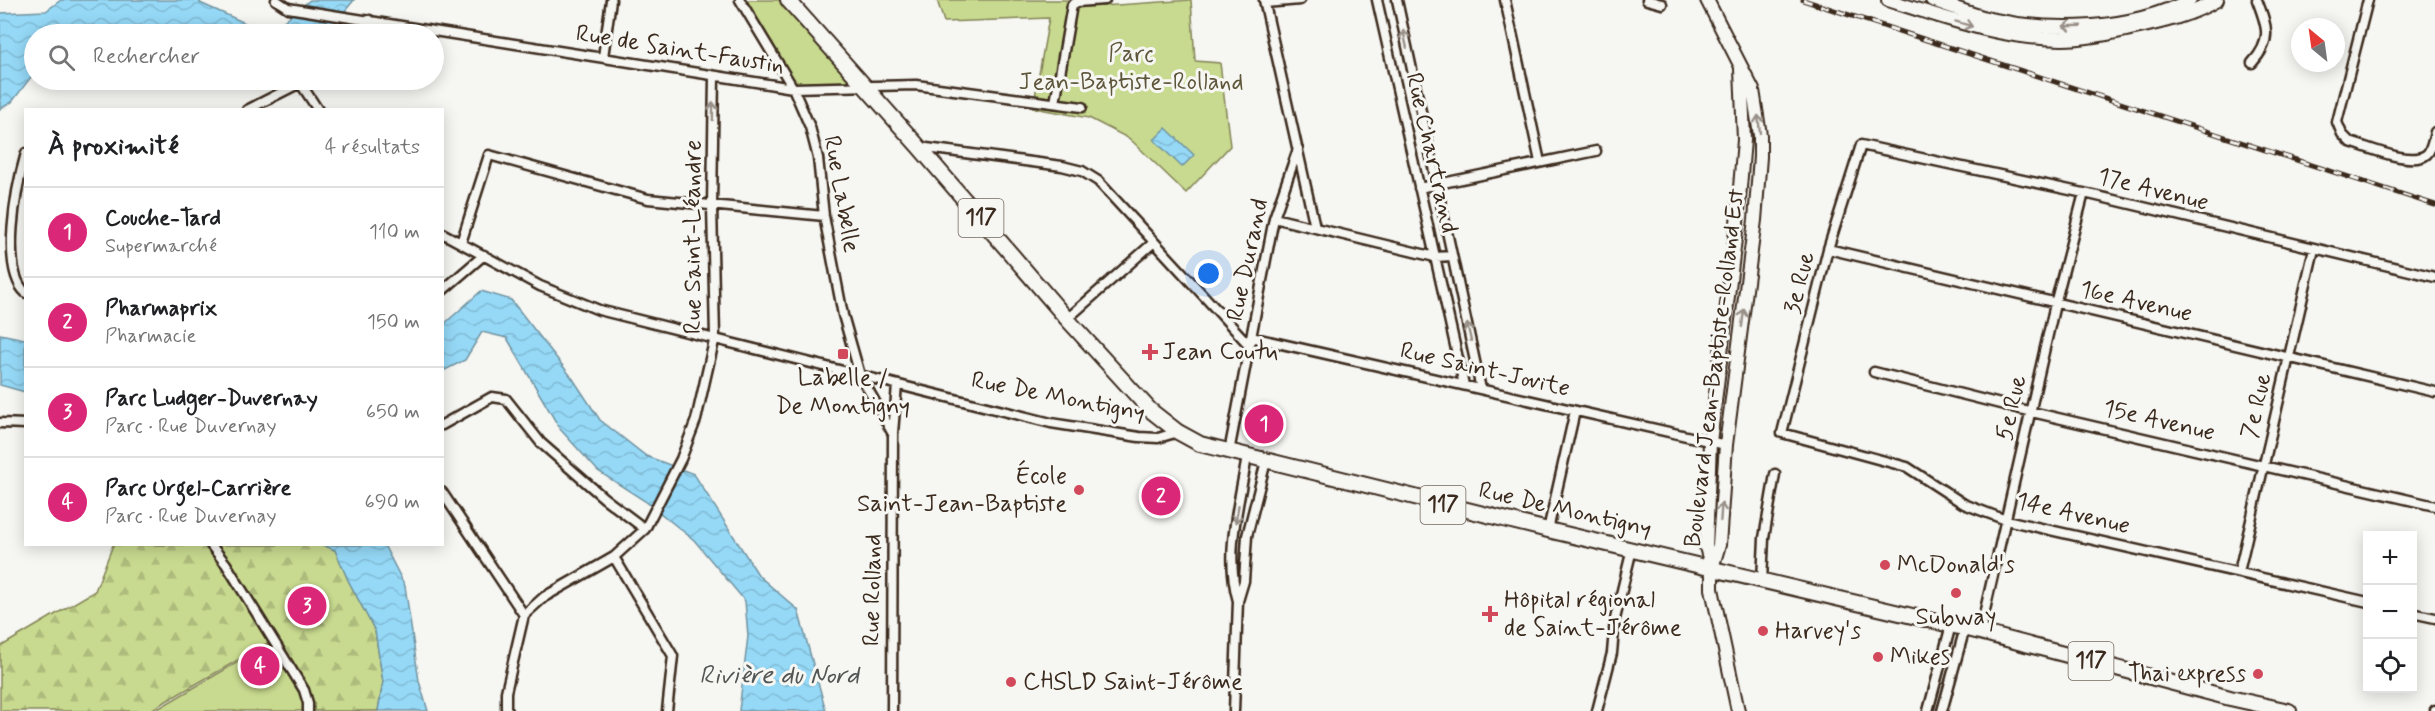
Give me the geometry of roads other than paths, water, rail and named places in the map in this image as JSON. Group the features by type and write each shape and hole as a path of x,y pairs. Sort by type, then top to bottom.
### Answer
{"main road":[{"name":"117","path":"788,0 919,147 1067,319 1150,410 1178,432"},
{"name":"Rue De Montigny","path":"1178,432 1200,444 1247,457 1712,569"},
{"name":"117","path":"1712,569 1958,626 2230,698 2289,711"}],"street":[{"name":"Rue de Saint-Faustin","path":"276,0 288,8 395,24"},
{"path":"603,57 611,0"},
{"name":"Rue Labelle","path":"740,0 793,88 810,127 818,158 824,216 843,315 860,375"},
{"path":"1055,103 1072,5 1077,2 1105,0"},
{"path":"1264,2 1300,0"},
{"name":"Rue Chartrand","path":"1377,0 1464,386"},
{"name":"Rue Chartrand","path":"1397,0 1482,389"},
{"path":"1505,0 1540,162"},
{"path":"1647,0 1662,4"},
{"name":"Boulevard Jean-Baptiste-Rolland Est","path":"1707,0 1753,90 1760,135 1755,220 1726,445 1719,545 1712,569"},
{"path":"1888,0 1983,30 2029,37 2063,39 2102,35 2173,19 2217,0"},
{"path":"1932,0 1988,18 2029,26 2062,27 2100,26 2170,10 2190,0"},
{"path":"2252,63 2267,40 2266,24 2257,0"},
{"path":"2368,0 2337,122 2342,134 2350,142 2412,160 2420,159 2430,150 2435,132"},
{"name":"Rue Durand","path":"1264,2 1316,227"},
{"path":"365,24 370,20"},
{"name":"Rue de Saint-Faustin","path":"444,32 793,88 916,85 1082,107"},
{"name":"Boulevard Jean-Baptiste-Rolland Est","path":"1712,569 1706,548 1710,442 1738,218 1744,140 1741,69"},
{"name":"Rue Saint-Léandre","path":"525,615 544,597 614,556 645,529 681,459 696,420 715,337 712,206 714,76"},
{"path":"251,108 287,90"},
{"path":"307,90 317,108"},
{"name":"17e Avenue","path":"1862,145 2084,193 2435,278"},
{"name":"3e Rue","path":"1782,433 1828,249 1862,145"},
{"path":"919,147 1062,166 1082,171 1098,181 1153,243 1250,341"},
{"name":"Rue Durand","path":"1229,452 1274,218 1298,149"},
{"path":"1419,188 1596,151"},
{"path":"461,243 489,155 648,199 824,216"},
{"path":"24,160 11,206 7,261 16,287 24,292"},
{"name":"5e Rue","path":"1980,632 2032,412 2055,303 2084,193"},
{"path":"1274,218 1435,257 1452,256"},
{"path":"1738,218 1755,220"},
{"name":"Rue De Montigny","path":"444,234 540,286 599,310 715,337 1051,423 1139,437 1158,438 1178,432"},
{"path":"1067,319 1153,243"},
{"name":"16e Avenue","path":"1828,249 2435,392"},
{"name":"7e Rue","path":"2238,572 2314,249"},
{"path":"444,289 484,255"},
{"path":"1731,273 1748,275"},
{"path":"1448,314 1464,310"},
{"name":"Rue Saint-Jovite","path":"1250,341 1482,389 1726,445"},
{"name":"15e Avenue","path":"1874,372 2032,412 2435,506"},
{"name":"Rue Rolland","path":"860,375 893,434"},
{"name":"Rue Rolland","path":"891,711 893,434 897,385"},
{"path":"444,424 492,397 506,399 541,443 604,498 645,529"},
{"path":"1548,530 1575,411"},
{"path":"0,423 24,424"},
{"name":"14e Avenue","path":"1782,433 1878,457 1907,467 1964,504 2006,520 2363,601"},
{"path":"1238,601 1232,581 1233,536 1247,457"},
{"path":"1234,711 1238,601 1244,581 1247,536 1266,461"},
{"path":"1762,581 1764,538 1775,474"},
{"path":"444,495 525,615 506,692 508,711"},
{"path":"212,546 226,564 304,690 308,711"},
{"path":"1597,711 1612,653 1615,619 1632,549"},
{"path":"614,556 673,656 667,711"},
{"path":"1712,569 1712,589 1738,711"},
{"path":"2417,614 2435,618"},
{"path":"1928,711 1958,626"},
{"path":"1942,711 1958,626"}],"water":[{"path":"61,0 201,0 200,3 247,24 24,24 24,86 12,102 0,109 0,13 46,11"},
{"path":"310,0 354,0 334,24 280,24"},
{"path":"1166,128 1194,155 1182,167 1154,140"},
{"name":"Rivière du Nord","path":"481,291 511,300 573,379 600,420 646,456 694,474 759,576 798,610 826,711 739,711 748,636 745,601 694,540 645,501 598,471 560,429 507,338 482,332 465,360 444,370 444,324"},
{"path":"0,334 24,339 24,392 0,385"},
{"path":"325,546 385,546 405,586 419,681 428,711 378,711 383,682 375,631 335,550"}],"railway":[{"path":"1803,0 2435,205"}],"place":[{"name":"Jean Coutu","path":"1150,352"},
{"name":"Labelle / De Montigny","path":"843,354"},
{"name":"Couche-Tard","path":"1264,424"},
{"name":"École Saint-Jean-Baptiste","path":"1079,490"},
{"name":"Pharmaprix","path":"1161,496"},
{"name":"McDonald's","path":"1885,565"},
{"name":"Subway","path":"1956,593"},
{"name":"Parc Ludger-Duvernay","path":"307,606"},
{"name":"Hôpital régional de Saint-Jérôme","path":"1490,614"},
{"name":"Harvey's","path":"1763,631"},
{"name":"Mikes","path":"1878,657"},
{"name":"Parc Urgel-Carrière","path":"260,666"},
{"name":"Thai express","path":"2258,674"},
{"name":"CHSLD Saint-Jérôme","path":"1011,682"}],"park label":[{"name":"Parc Jean-Baptiste-Rolland","path":"1131,68"}]}
